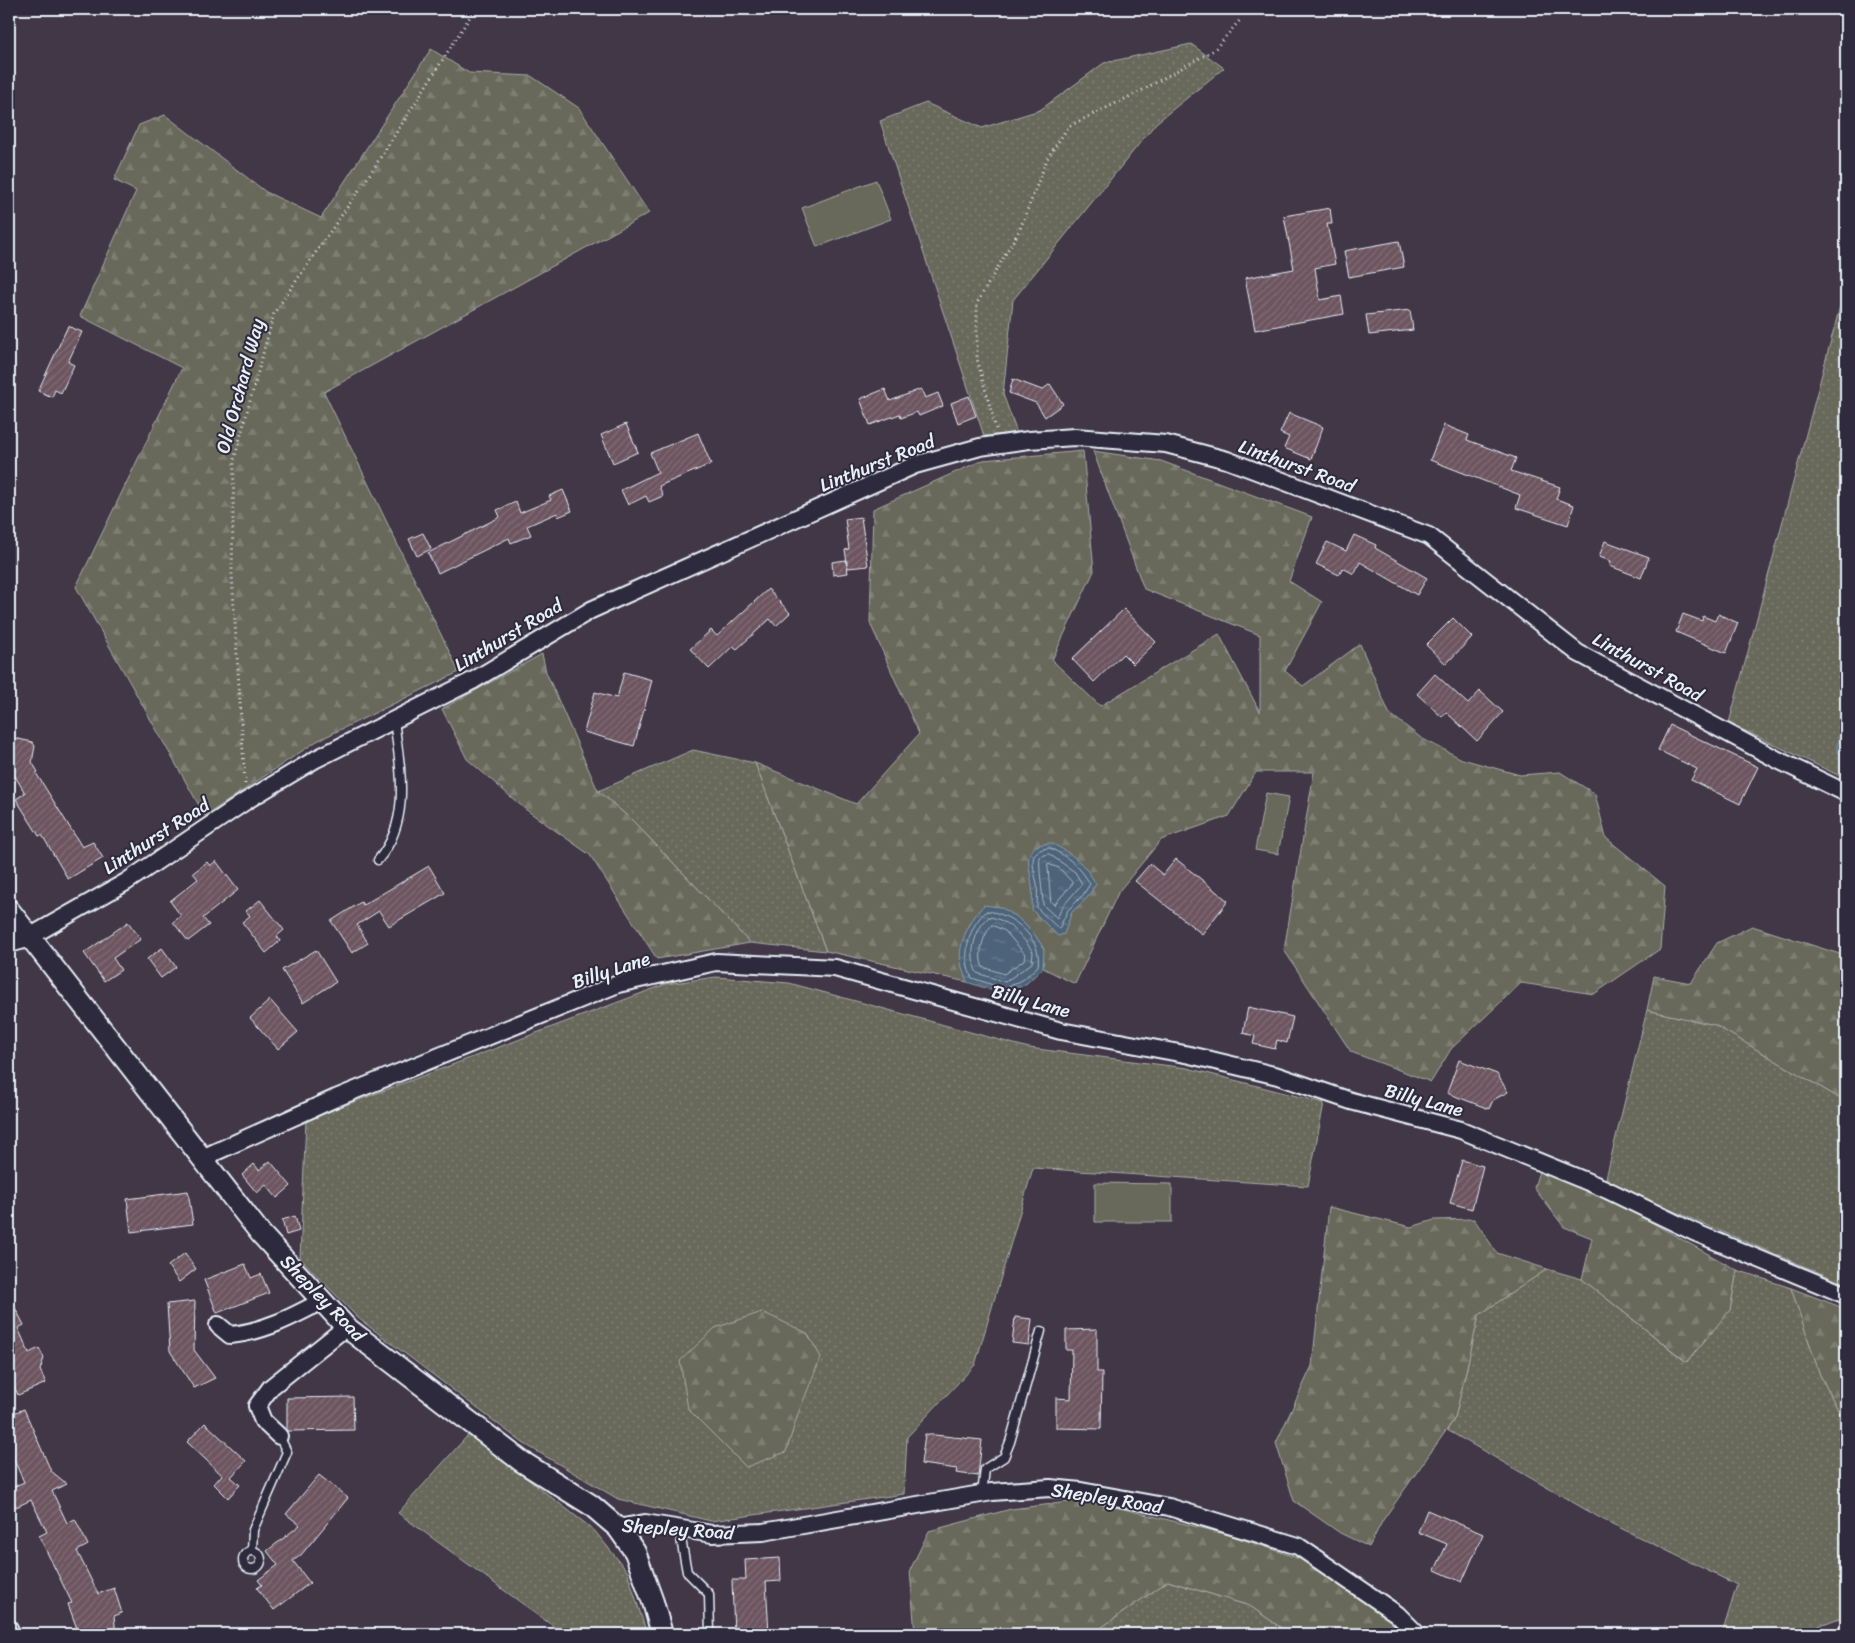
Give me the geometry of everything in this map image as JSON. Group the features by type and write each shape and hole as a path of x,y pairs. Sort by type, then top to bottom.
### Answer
{"street":[{"name":"Linthurst Road","path":"31,936 126,882 246,801 316,758 474,680 590,610 915,465 980,447 1075,437 1166,444 1228,460 1429,536 1578,653 1778,760 1846,793"},
{"name":"Shepley Road","path":"9,910 261,1234 346,1327 521,1461 591,1505 618,1528 645,1523 712,1534 763,1532 982,1494 1050,1488 1081,1491 1169,1507 1298,1546 1397,1614 1417,1634"},
{"path":"9,942 31,936"},
{"name":"Billy Lane","path":"202,1158 336,1098 618,984 716,962 835,968 1061,1031 1190,1055 1278,1076 1351,1101 1461,1130 1603,1188 1694,1232 1846,1295"},
{"path":"218,1325 230,1335 241,1334 279,1323 322,1301"},
{"path":"279,1436 263,1421 257,1406 272,1387 346,1327"},
{"path":"618,1528 635,1552 654,1602 662,1634"},
{"path":"9,1628 11,1634"}],"lane":[{"path":"378,860 393,837 403,789 394,720"},
{"path":"982,1494 985,1470 1004,1457 1010,1442 1041,1331"},
{"path":"252,1551 255,1526 286,1458 285,1445 279,1436"},
{"path":"679,1528 687,1572 709,1594 710,1634"}],"path":[{"name":"Old Orchard Way","path":"246,801 232,574 234,460 274,313 366,180 475,9"},
{"path":"1000,444 977,359 977,302 1020,229 1048,157 1069,126 1137,93 1214,50 1241,19"}],"green space":[{"path":"1191,44 1224,68 1156,123 1013,300 1003,394 1017,433 984,436 880,121 926,103 982,128 1040,110 1104,63"},
{"path":"431,49 469,73 531,76 579,108 649,213 324,392 459,672 317,741 205,816 76,587 182,368 80,316 136,191 114,180 139,125 165,115 266,192 321,218"},
{"path":"876,180 891,219 817,247 802,208"},
{"path":"1843,295 1846,296 1846,779 1729,723"},
{"path":"1083,451 1094,571 1052,660 1100,706 1219,634 1260,712 1260,635 1144,589 1093,451 1161,461 1312,517 1289,581 1322,602 1285,671 1303,686 1360,644 1389,713 1421,738 1462,759 1520,775 1560,772 1595,794 1606,838 1665,886 1660,949 1594,994 1521,983 1451,1049 1431,1082 1351,1052 1284,950 1314,772 1256,772 1229,816 1161,840 1119,891 1075,984 1043,968 1040,944 1016,916 974,916 966,933 962,948 962,964 967,982 826,951 755,763 856,804 919,734 870,623 873,509 983,460"},
{"path":"542,654 546,672 598,791 633,821 750,943 657,959 590,855 525,809 467,759 442,709"},
{"path":"693,750 755,763 826,951 750,943 633,821 598,791"},
{"path":"1266,793 1289,797 1278,854 1255,850"},
{"path":"1752,926 1846,956 1846,1102 1715,1025 1647,1010 1654,976 1691,983 1717,943"},
{"path":"716,977 789,983 1029,1048 1187,1068 1324,1103 1308,1186 1033,1168 975,1365 907,1437 904,1494 711,1521 618,1499 523,1443 358,1318 300,1258 306,1120 666,984"},
{"path":"1647,1010 1715,1025 1846,1102 1846,1284 1605,1182"},
{"path":"1539,1171 1602,1195 1737,1270 1730,1310 1687,1362 1582,1279 1592,1238 1564,1227 1534,1188"},
{"path":"1095,1183 1172,1184 1172,1222 1095,1222"},
{"path":"1329,1207 1411,1227 1434,1220 1474,1219 1497,1253 1547,1269 1479,1315 1455,1418 1383,1520 1369,1547 1340,1533 1294,1501 1276,1443 1312,1366"},
{"path":"1547,1269 1582,1279 1686,1362 1730,1310 1737,1270 1791,1288 1820,1375 1846,1425 1846,1619 1842,1617 1818,1626 1825,1634 1722,1634 1737,1585 1602,1519 1447,1430 1455,1418 1479,1315"},
{"path":"1791,1288 1846,1309 1846,1425 1820,1375"},
{"path":"762,1312 807,1333 821,1357 798,1414 786,1452 746,1467 688,1409 680,1361 715,1328"},
{"path":"469,1434 594,1530 627,1571 647,1634 564,1634 398,1513"},
{"path":"1086,1500 1235,1536 1306,1561 1393,1619 1407,1634 1290,1634 1250,1606 1168,1581 1092,1634 915,1634 910,1570 929,1531 1011,1509"},
{"path":"1168,1581 1250,1606 1290,1634 1092,1634"}],"water":[{"path":"1846,730 1846,761 1837,751 1837,744"},
{"path":"1051,843 1066,851 1077,860 1087,870 1096,884 1087,898 1072,912 1064,934 1058,936 1032,910 1030,852 1041,845"},
{"path":"984,905 1000,907 1016,916 1035,935 1044,949 1043,968 1027,983 1006,995 967,982 961,965 961,947 966,932 974,917"}],"building":[{"path":"1330,208 1332,224 1327,224 1335,264 1315,268 1320,300 1341,296 1344,314 1255,330 1245,278 1294,269 1284,216"},
{"path":"1399,241 1404,267 1349,277 1344,251"},
{"path":"1410,310 1413,330 1369,335 1366,315"},
{"path":"68,326 82,332 68,362 74,365 61,393 55,390 52,397 38,391"},
{"path":"1013,379 1042,390 1050,384 1063,404 1045,417 1036,403 1009,393"},
{"path":"885,389 890,401 921,389 925,398 938,393 943,406 919,416 917,412 901,418 900,414 870,425 860,399"},
{"path":"969,396 976,416 958,423 951,403"},
{"path":"1289,413 1323,427 1311,459 1284,448 1289,437 1280,433"},
{"path":"626,424 638,452 613,463 601,435"},
{"path":"1444,425 1469,435 1467,440 1516,458 1511,471 1560,487 1556,499 1574,505 1568,525 1516,508 1520,495 1430,460"},
{"path":"698,433 711,464 659,486 663,496 649,502 646,496 628,505 621,490 658,472 650,453"},
{"path":"563,490 572,511 558,517 557,513 527,526 531,535 511,543 509,538 438,573 428,553 500,517 497,510 516,502 520,513 551,500 549,496"},
{"path":"861,517 868,566 848,568 845,550 849,549 845,519"},
{"path":"423,533 431,549 417,556 409,539"},
{"path":"1354,535 1376,545 1375,548 1427,578 1417,595 1360,562 1354,574 1343,568 1339,575 1316,564 1327,542 1346,551"},
{"path":"1605,541 1649,557 1641,578 1610,566 1611,561 1599,557"},
{"path":"846,560 848,573 833,575 832,562"},
{"path":"768,589 790,613 776,626 770,619 737,649 733,646 709,669 690,649 711,630 717,636"},
{"path":"1124,609 1156,642 1133,664 1123,654 1094,682 1072,659"},
{"path":"1683,614 1702,621 1703,616 1715,621 1718,614 1738,623 1726,653 1676,632"},
{"path":"1453,618 1472,637 1446,664 1426,645"},
{"path":"624,672 652,680 634,746 584,732 595,692 617,698"},
{"path":"1435,674 1468,704 1480,691 1503,712 1477,741 1446,712 1442,717 1417,694"},
{"path":"1670,725 1758,767 1740,804 1691,780 1697,769 1658,750"},
{"path":"9,737 32,742 35,746 32,762 38,772 36,773 82,847 93,842 103,858 68,879 42,835 39,836 16,799 25,793 9,766"},
{"path":"1176,859 1228,901 1202,934 1135,881 1150,864 1163,875"},
{"path":"216,861 238,890 203,918 209,925 188,941 173,922 181,916 170,901 198,879 193,873 207,862 210,866"},
{"path":"429,866 445,893 389,926 379,911 357,925 368,943 352,953 331,921 361,902 363,905"},
{"path":"260,900 284,930 277,936 280,941 266,953 242,922 250,916 246,911"},
{"path":"128,922 141,939 113,958 121,970 104,981 84,953"},
{"path":"162,948 176,967 161,978 147,959"},
{"path":"316,950 336,982 303,1003 282,970"},
{"path":"270,1000 298,1032 278,1049 250,1018"},
{"path":"1248,1007 1293,1017 1287,1043 1277,1040 1275,1049 1253,1044 1255,1036 1243,1033"},
{"path":"1459,1060 1497,1074 1508,1092 1493,1100 1489,1109 1447,1093"},
{"path":"1462,1160 1483,1166 1472,1209 1450,1203"},
{"path":"270,1161 291,1186 277,1198 266,1185 257,1193 242,1175 254,1164 259,1170"},
{"path":"188,1191 193,1224 131,1232 127,1199"},
{"path":"295,1216 299,1231 286,1235 282,1220"},
{"path":"185,1253 196,1269 179,1282 168,1266"},
{"path":"245,1264 251,1278 261,1274 269,1293 217,1313 204,1280"},
{"path":"9,1296 24,1325 18,1328 29,1353 39,1348 44,1358 40,1370 46,1383 18,1395 9,1375"},
{"path":"195,1301 194,1350 215,1378 194,1388 170,1351 167,1304"},
{"path":"1015,1317 1032,1319 1029,1345 1012,1343"},
{"path":"1097,1329 1097,1372 1102,1372 1101,1429 1056,1428 1056,1398 1071,1399 1072,1350 1066,1350 1066,1330"},
{"path":"353,1397 354,1430 287,1431 287,1398"},
{"path":"24,1409 51,1471 67,1484 52,1491 67,1523 75,1519 88,1545 77,1551 98,1594 114,1588 122,1613 114,1616 116,1634 79,1634 68,1604 72,1603 39,1536 47,1532 31,1500 16,1507 9,1492 9,1489 24,1482 9,1449 9,1415"},
{"path":"205,1423 246,1461 231,1477 240,1485 228,1498 214,1484 222,1475 187,1442"},
{"path":"925,1434 982,1440 978,1476 956,1473 957,1469 921,1464"},
{"path":"319,1475 348,1498 301,1555 293,1561 310,1583 274,1610 257,1588 262,1585 258,1580 278,1565 267,1551 300,1525 286,1514"},
{"path":"1427,1510 1483,1534 1462,1582 1435,1570 1447,1544 1418,1532"},
{"path":"780,1558 781,1581 766,1582 769,1634 734,1634 732,1580 746,1580 745,1560"}]}
